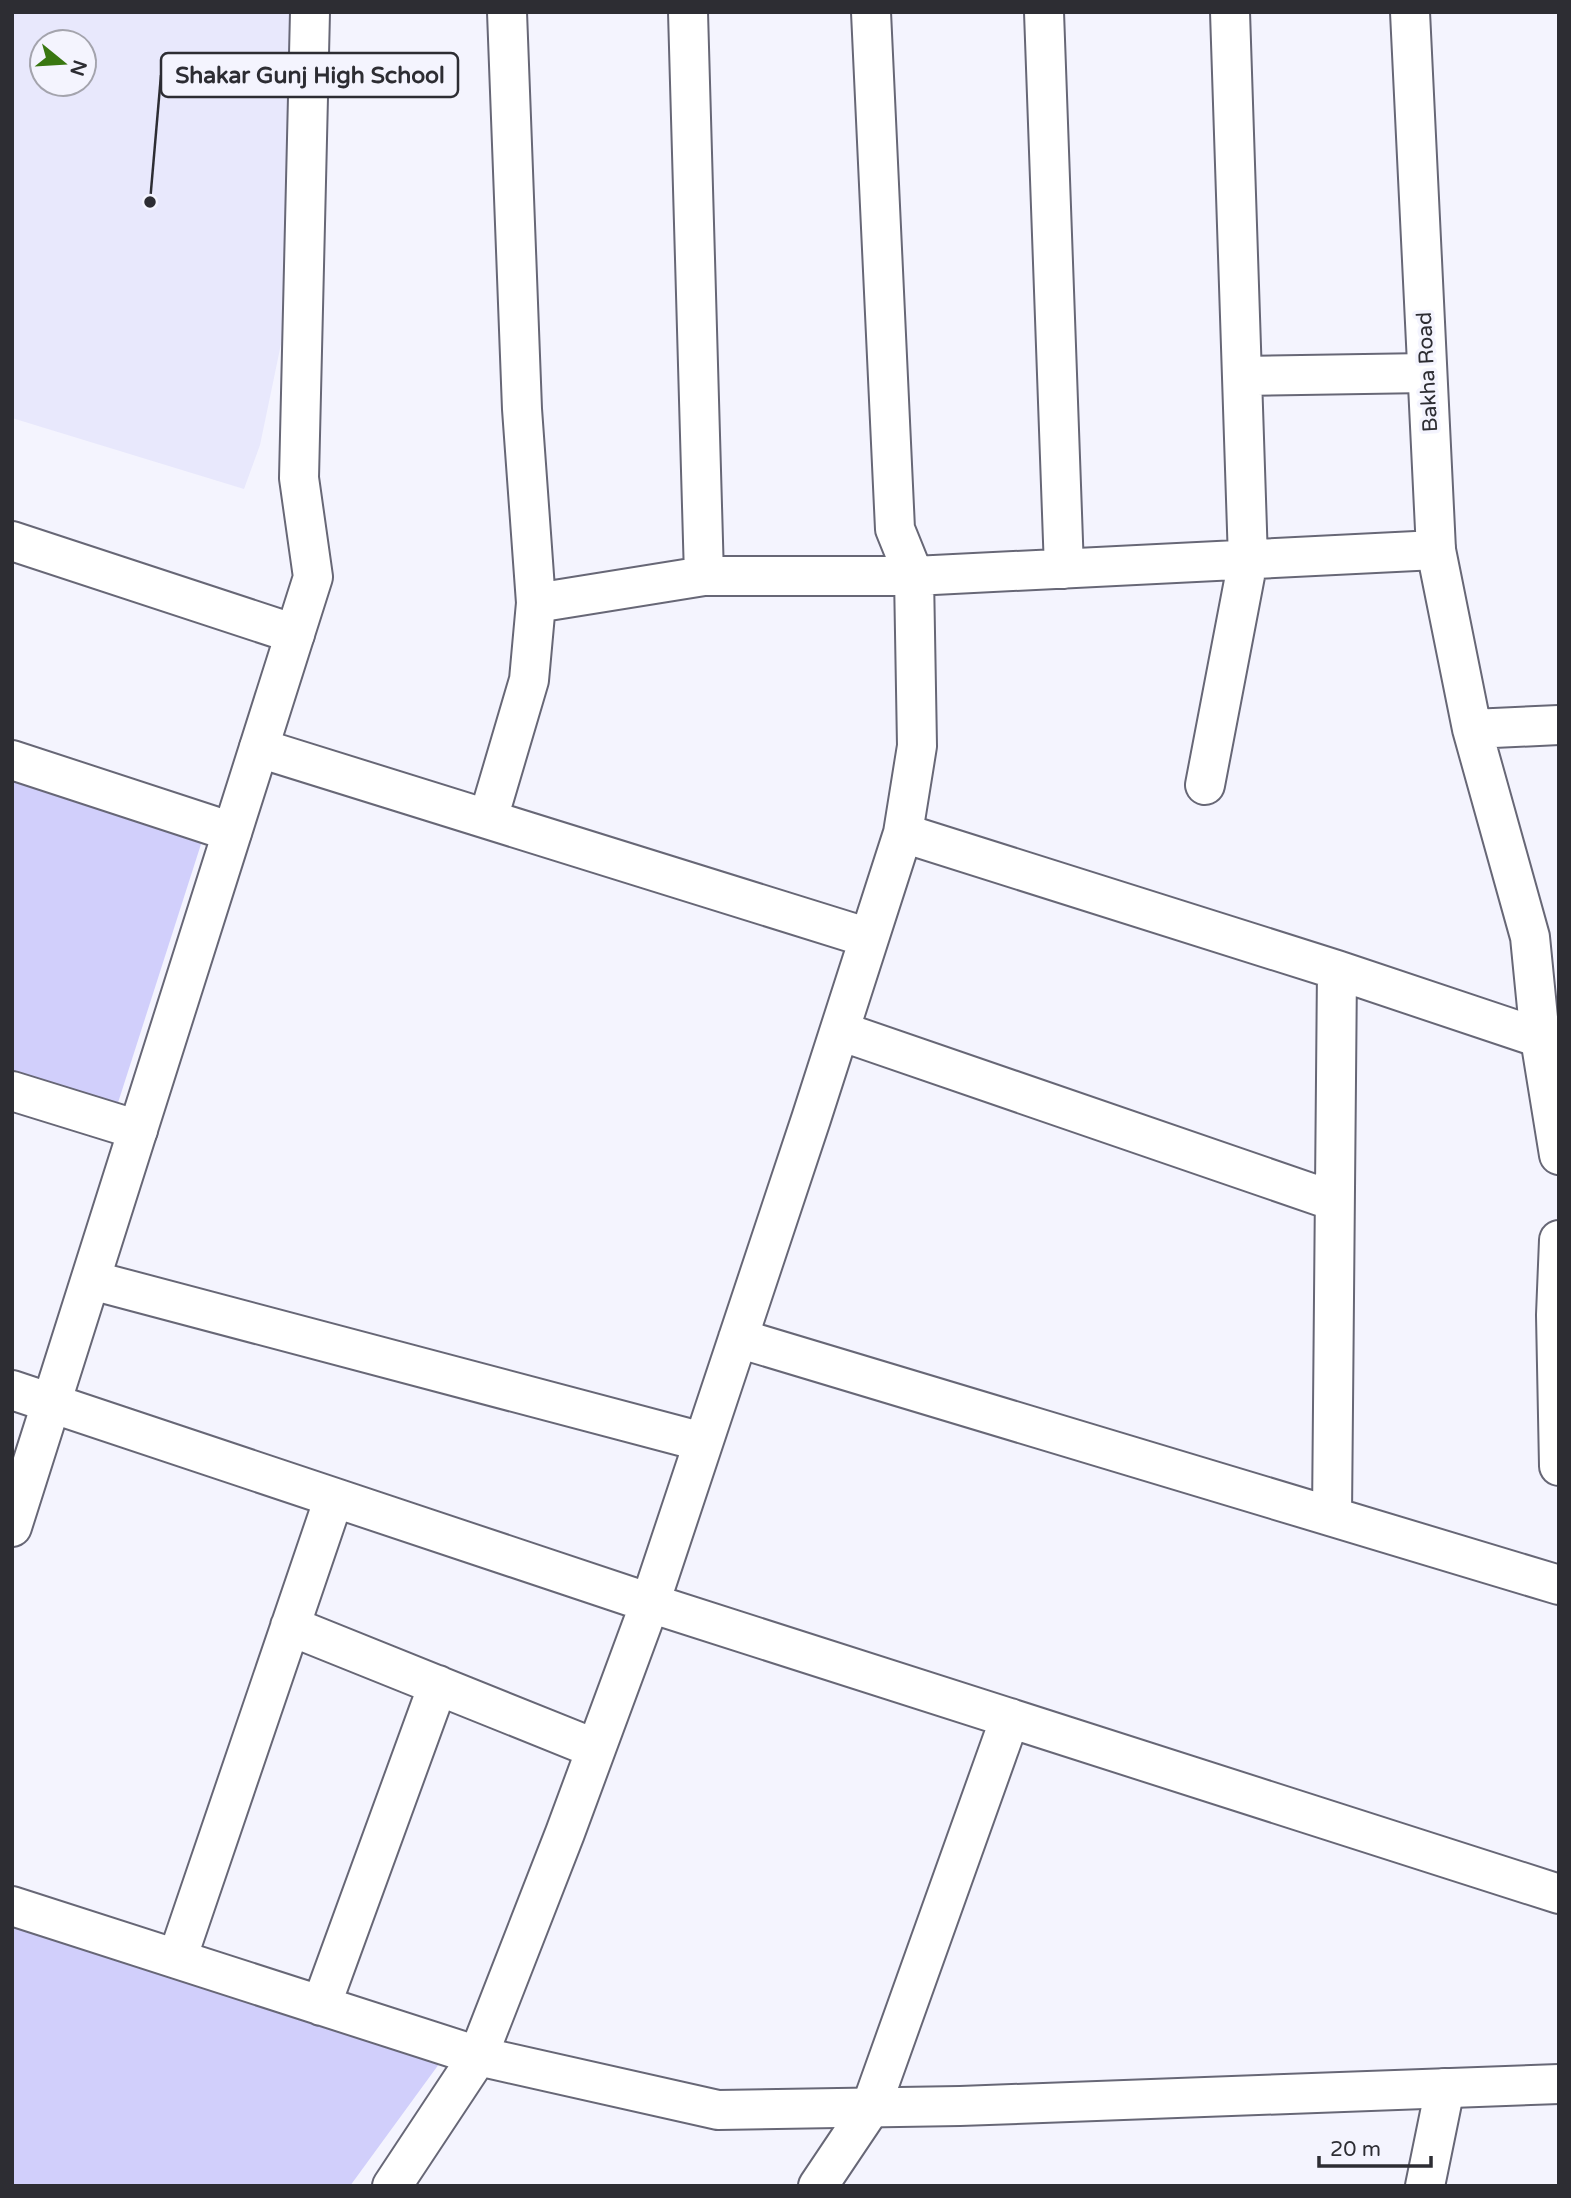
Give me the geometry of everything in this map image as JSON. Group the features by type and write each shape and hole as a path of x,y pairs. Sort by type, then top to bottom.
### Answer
{"street":[{"path":"12,1527 313,577 299,478 310,12"},
{"path":"488,819 529,680 536,603 522,409 507,12"},
{"path":"688,12 704,576"},
{"path":"392,2186 478,2056 596,1749 650,1603 903,833 917,747 915,576 895,529 871,12"},
{"path":"1044,12 1064,569"},
{"path":"1205,785 1248,560 1230,12"},
{"name":"Bakha Road","path":"1410,12 1436,550 1472,729 1530,937 1540,1038 1559,1155"},
{"path":"1241,376 1427,373"},
{"path":"12,541 295,634"},
{"path":"536,603 704,576 915,576 1436,550"},
{"path":"1472,729 1559,725"},
{"path":"259,748 869,938"},
{"path":"12,760 232,832"},
{"path":"903,833 1337,970 1540,1038"},
{"path":"1332,1516 1337,970"},
{"path":"839,1031 1334,1201"},
{"path":"12,1091 138,1130"},
{"path":"1559,1240 1559,1466"},
{"path":"91,1280 703,1442"},
{"path":"738,1338 1559,1585"},
{"path":"12,1391 650,1603 1559,1894"},
{"path":"177,1959 334,1498"},
{"path":"290,1626 596,1749"},
{"path":"321,2006 438,1685"},
{"path":"818,2186 872,2108 1010,1718"},
{"path":"12,1906 478,2056 718,2110 872,2108 1559,2084"},
{"path":"1425,2186 1445,2088"}],"shaded area":[{"path":"12,12 290,12 286,320 260,445 244,489 12,418"},
{"path":"12,780 202,841 116,1109 12,1076"},
{"path":"12,1922 439,2064 350,2186 12,2186"}],"place":[{"name":"Shakar Gunj High School","path":"150,202"}]}
